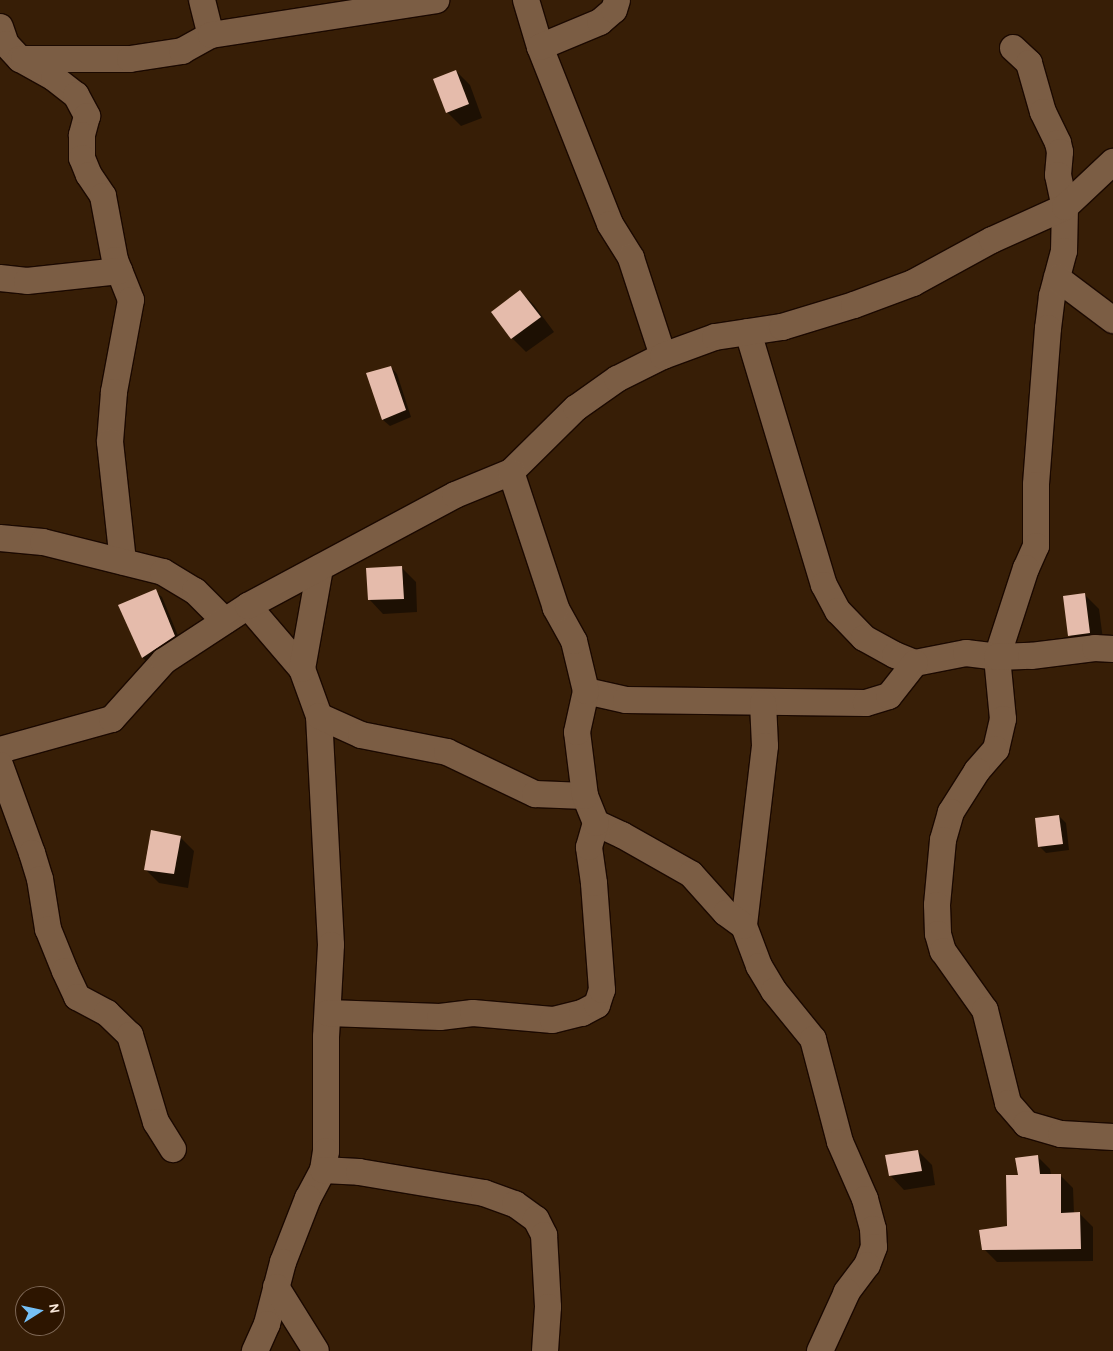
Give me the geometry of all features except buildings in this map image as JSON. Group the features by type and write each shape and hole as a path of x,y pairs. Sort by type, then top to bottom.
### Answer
{"street":[{"path":"202,0 211,36"},
{"path":"20,59 130,59 182,51 211,36 436,0"},
{"path":"526,0 540,46 610,224 631,258 663,356"},
{"path":"540,46 600,22 614,10 617,0"},
{"path":"0,27 6,44 20,59 54,78 76,95 87,116 82,135 82,158 89,176 103,196 114,260 131,300 114,392 110,442 123,561"},
{"path":"1014,48 1029,63 1042,112 1058,143 1060,152 1058,175 1065,207 1064,251 1052,296 1044,375 1036,485 1036,546 1026,568 997,657 1003,719 996,749 977,771 951,812 943,840 938,881 938,934 943,951 985,1010 1008,1103 1026,1124 1061,1134 1113,1137"},
{"path":"0,750 112,719 164,661 248,606 455,495 511,472 576,408 618,379 663,356 715,337 782,327 854,305 913,282 992,240 1065,207 1112,164"},
{"path":"0,278 27,281 119,271"},
{"path":"1057,278 1113,320"},
{"path":"748,332 824,585 838,611 864,638 895,655 915,663 966,653 997,657 1031,656 1095,648 1113,649"},
{"path":"328,1013 440,1017 473,1013 553,1020 582,1013 597,1005 602,990 595,892 589,847 596,823 585,796 577,732 586,691 574,641 556,608 511,472"},
{"path":"0,538 43,542 163,572 195,591 225,622"},
{"path":"302,669 320,568"},
{"path":"248,606 302,669 319,716 331,945 326,1151 323,1170 308,1198 283,1262 267,1324 255,1351"},
{"path":"586,691 626,700 866,703 889,696 915,663"},
{"path":"762,703 765,746 744,926 759,966 774,991 813,1039 840,1142 865,1199 873,1229 874,1247 867,1265 847,1292 820,1351"},
{"path":"319,716 361,735 447,752 535,794 585,796"},
{"path":"0,765 32,853 40,879 48,930 65,971 77,997 107,1013 130,1035 156,1122 173,1149"},
{"path":"596,823 622,835 691,874 726,913 744,926"},
{"path":"323,1170 360,1172 484,1193 515,1204 536,1219 544,1236 548,1307 545,1351"},
{"path":"276,1288 316,1351"}]}
